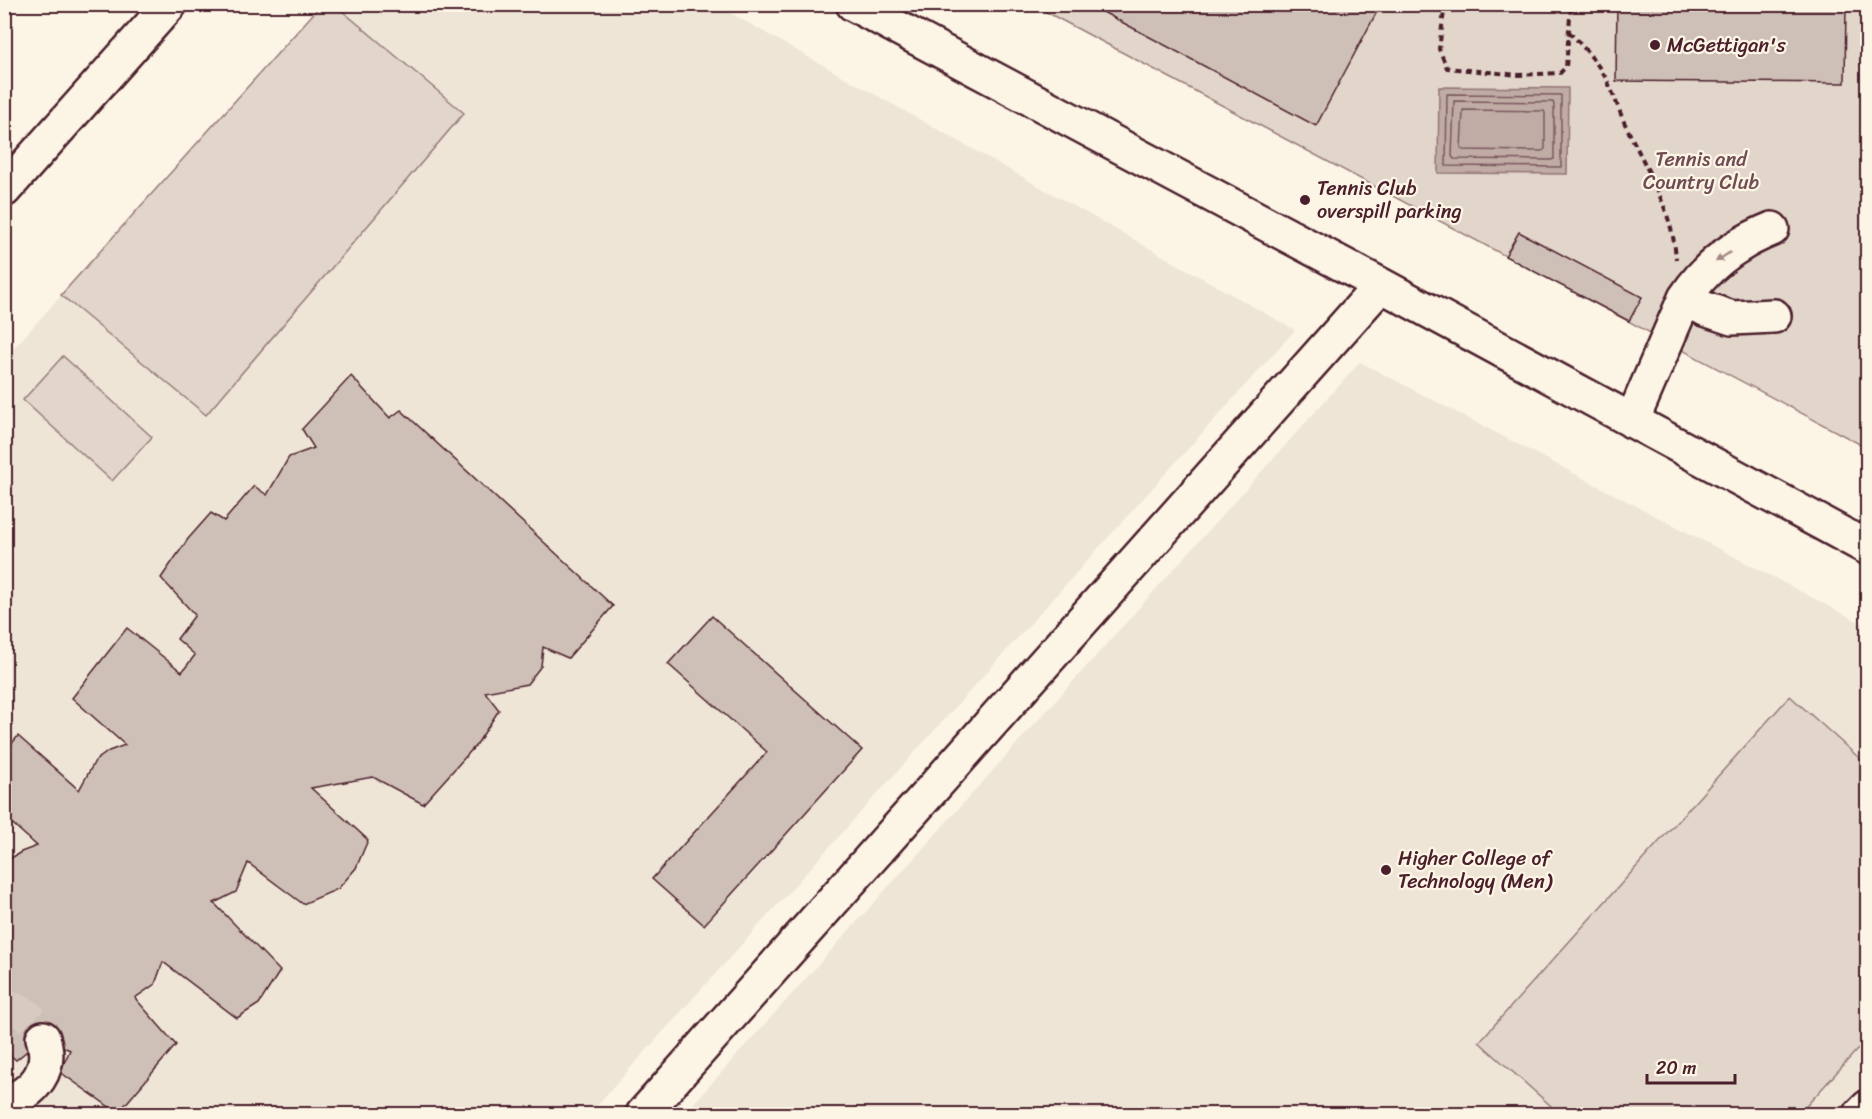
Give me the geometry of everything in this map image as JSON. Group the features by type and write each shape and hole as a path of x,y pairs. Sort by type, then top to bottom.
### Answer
{"street":[{"path":"4,190 170,4"},
{"path":"853,4 1868,548"},
{"path":"1632,421 1685,298 1696,281 1714,263 1754,236 1772,229"},
{"path":"643,1114 1381,285"},
{"path":"1685,298 1705,309 1732,318 1774,316"},
{"path":"4,1102 32,1089 41,1077 46,1064 47,1050 44,1038"},
{"path":"1861,1114 1868,1107"}],"path":[{"path":"1445,4 1439,49 1447,68 1519,75 1560,73 1566,67 1571,4"},
{"path":"1569,32 1604,75 1626,126 1666,206 1676,247 1677,267"}],"shaded area":[{"path":"321,5 716,5 1295,330 589,1114 5,1114 5,358"},
{"name":"Higher College of Technology (Men)","path":"1360,362 1867,626 1867,1114 684,1114"}],"green space":[{"path":"321,5 335,5 464,113 206,415 61,295"},
{"name":"Tennis and Country Club","path":"1033,5 1867,5 1867,448"},
{"path":"63,356 152,437 112,481 23,400"},
{"path":"1790,696 1867,765 1867,1039 1799,1114 1560,1114 1479,1042"}],"water":[{"path":"1439,87 1568,88 1567,174 1438,173"}],"building":[{"path":"1088,4 1381,4 1316,126"},
{"path":"1617,4 1846,4 1845,83 1616,81"},
{"path":"1519,232 1642,297 1629,321 1505,256"},
{"path":"351,376 390,418 401,410 613,606 568,658 543,647 541,666 527,684 485,692 499,710 477,744 423,804 373,777 311,788 368,840 356,868 338,889 303,904 248,863 236,892 214,903 280,971 259,1004 237,1018 163,962 155,984 135,998 176,1045 118,1113 60,1072 70,1050 43,1038 16,1060 4,1050 4,879 8,860 37,846 4,816 4,753 18,736 79,790 95,761 109,751 125,745 72,698 127,628 182,672 195,655 177,639 195,615 161,578 188,539 211,513 224,521 254,486 267,495 289,457 314,448 302,429"},
{"path":"712,616 862,750 704,925 652,879 767,752 668,664"}],"tunnel":[{"path":"4,1005 28,1016 43,1038"}],"place":[{"name":"McGettigan's","path":"1655,45"},
{"name":"Tennis Club overspill parking","path":"1305,200"},
{"name":"Higher College of Technology (Men)","path":"1386,870"}]}
